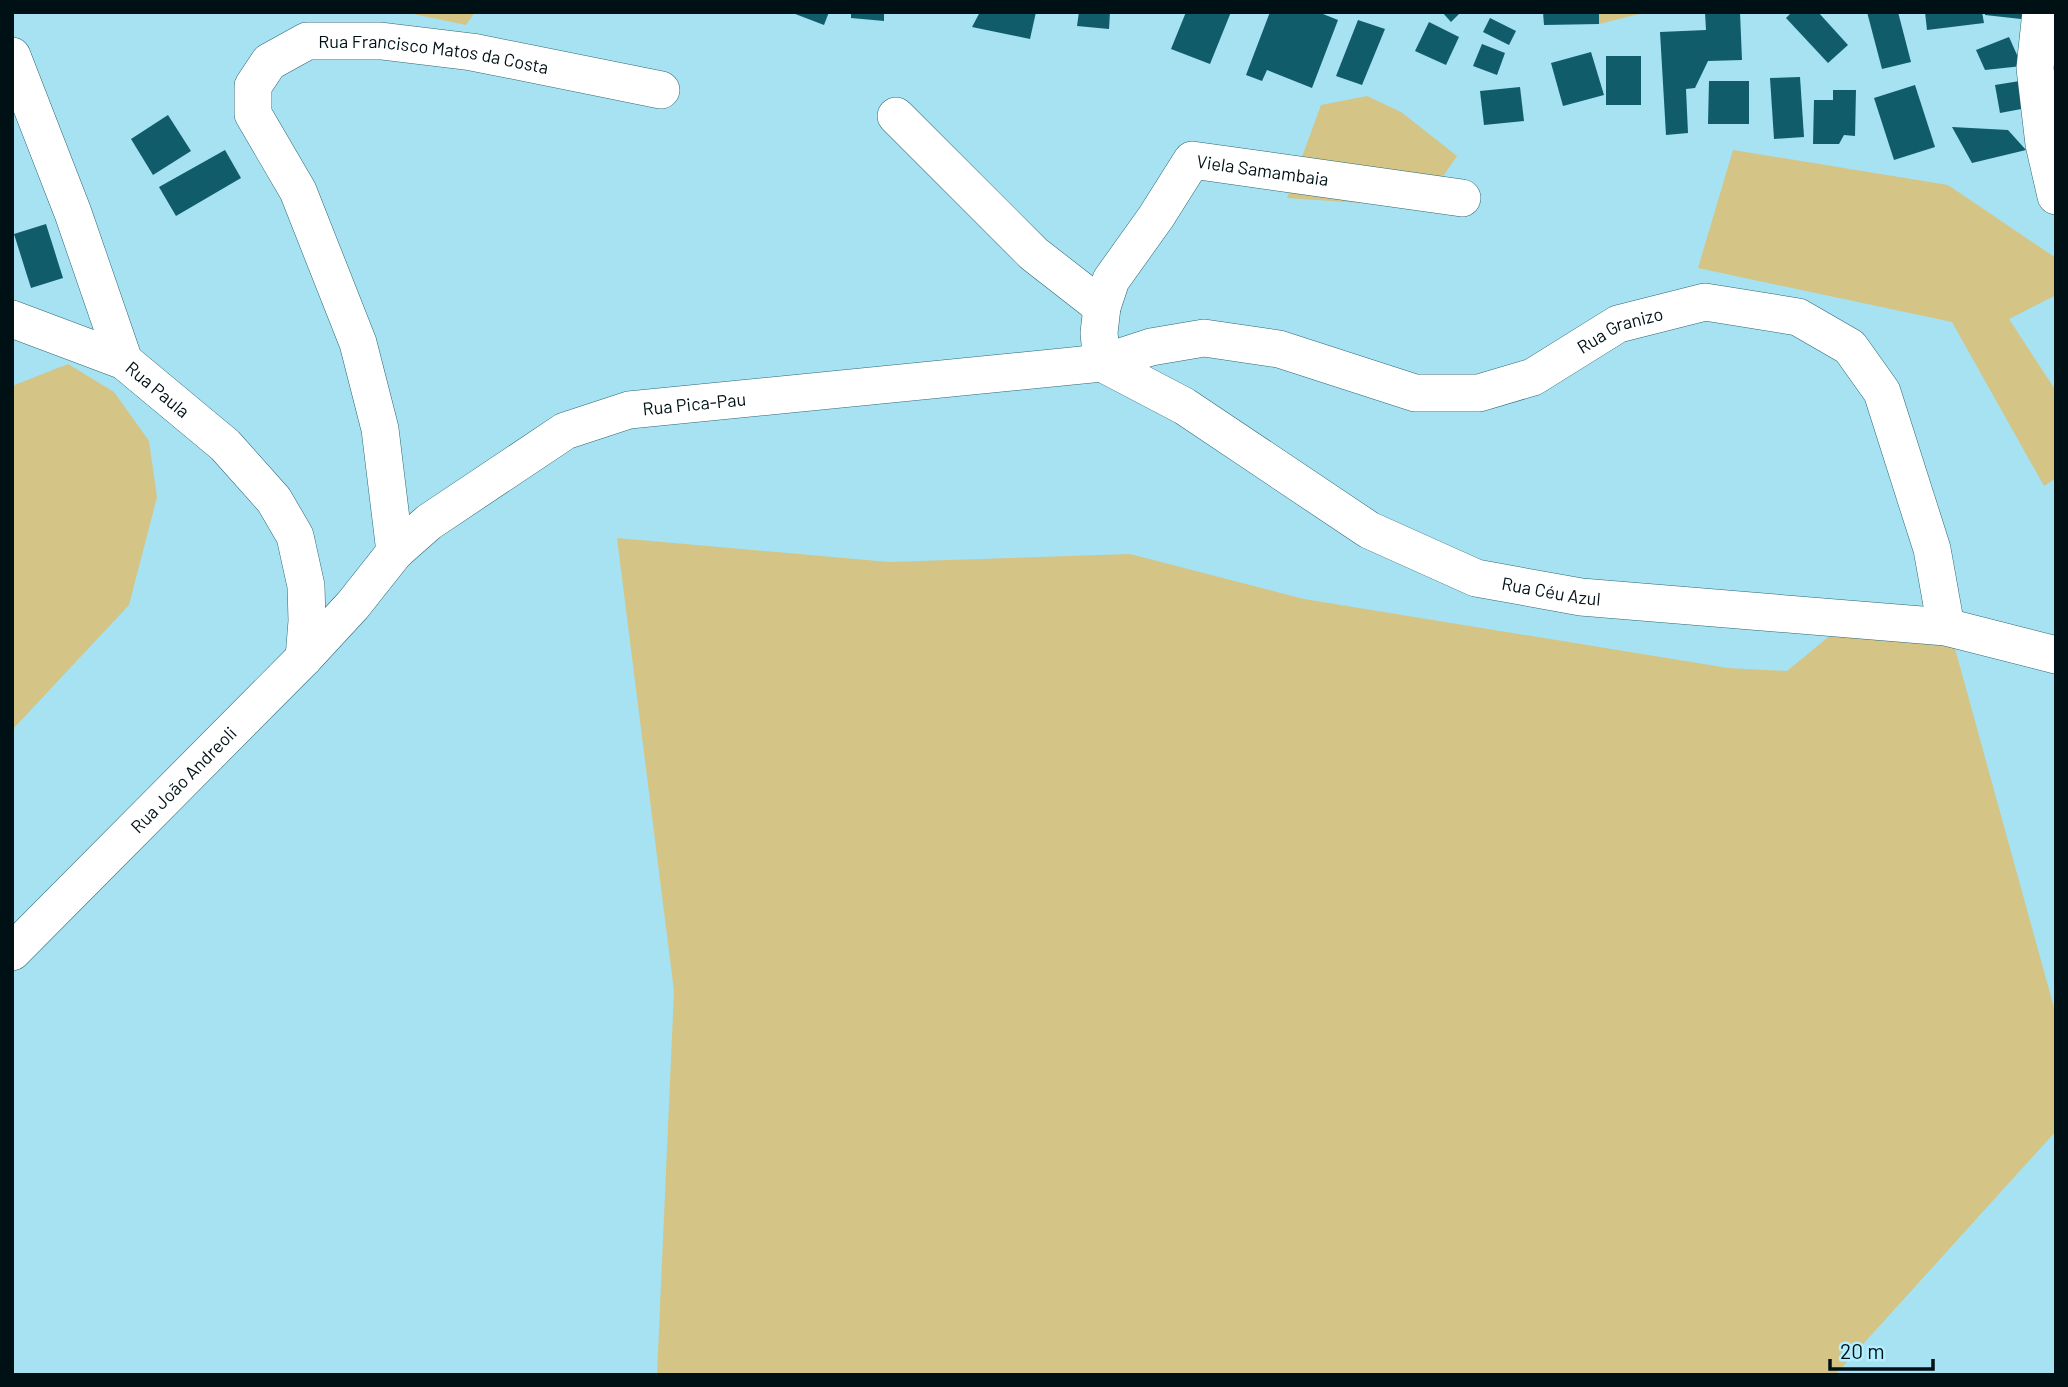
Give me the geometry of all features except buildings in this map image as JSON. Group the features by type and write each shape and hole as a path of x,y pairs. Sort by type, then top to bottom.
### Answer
{"street":[{"path":"2041,12 2035,68 2044,144 2056,196"},
{"name":"Rua Francisco Matos da Costa","path":"395,552 380,429 358,344 298,191 253,114 253,86 269,62 307,41 381,41 472,52 661,90"},
{"name":"Rua Paula","path":"12,56 73,213 124,361 225,444 274,500 295,536 306,586 304,658"},
{"path":"896,116 1034,254 1102,307"},
{"name":"Viela Samambaia","path":"1102,363 1099,333 1102,307 1111,280 1192,160 1462,198"},
{"name":"Rua Granizo","path":"1102,363 1151,347 1204,338 1279,349 1415,393 1479,393 1533,377 1618,324 1705,302 1798,317 1850,347 1882,392 1932,549 1946,627"},
{"path":"12,319 124,361"},
{"name":"Rua Pica-Pau","path":"353,604 395,552 429,522 565,431 629,410 1102,363"},
{"name":"Rua Céu Azul","path":"1102,363 1184,406 1369,530 1476,578 1581,597 1946,627 2056,654"},
{"name":"Rua João Andreoli","path":"12,951 304,658 353,604"}],"shaded area":[{"path":"404,12 475,12 466,25"},
{"path":"1590,12 1647,12 1599,24"},
{"path":"1367,96 1401,112 1457,156 1422,207 1287,198 1321,105"},
{"path":"1733,150 1948,185 2056,258 2056,295 2009,319 2056,391 2056,478 2044,486 1952,322 1698,268"},
{"path":"68,364 114,392 149,441 157,497 129,605 12,730 12,386"},
{"path":"617,538 889,562 1130,554 1304,599 1728,668 1787,671 1832,634 1954,645 2056,1015 2056,1131 1835,1375 657,1375 674,991"}]}
